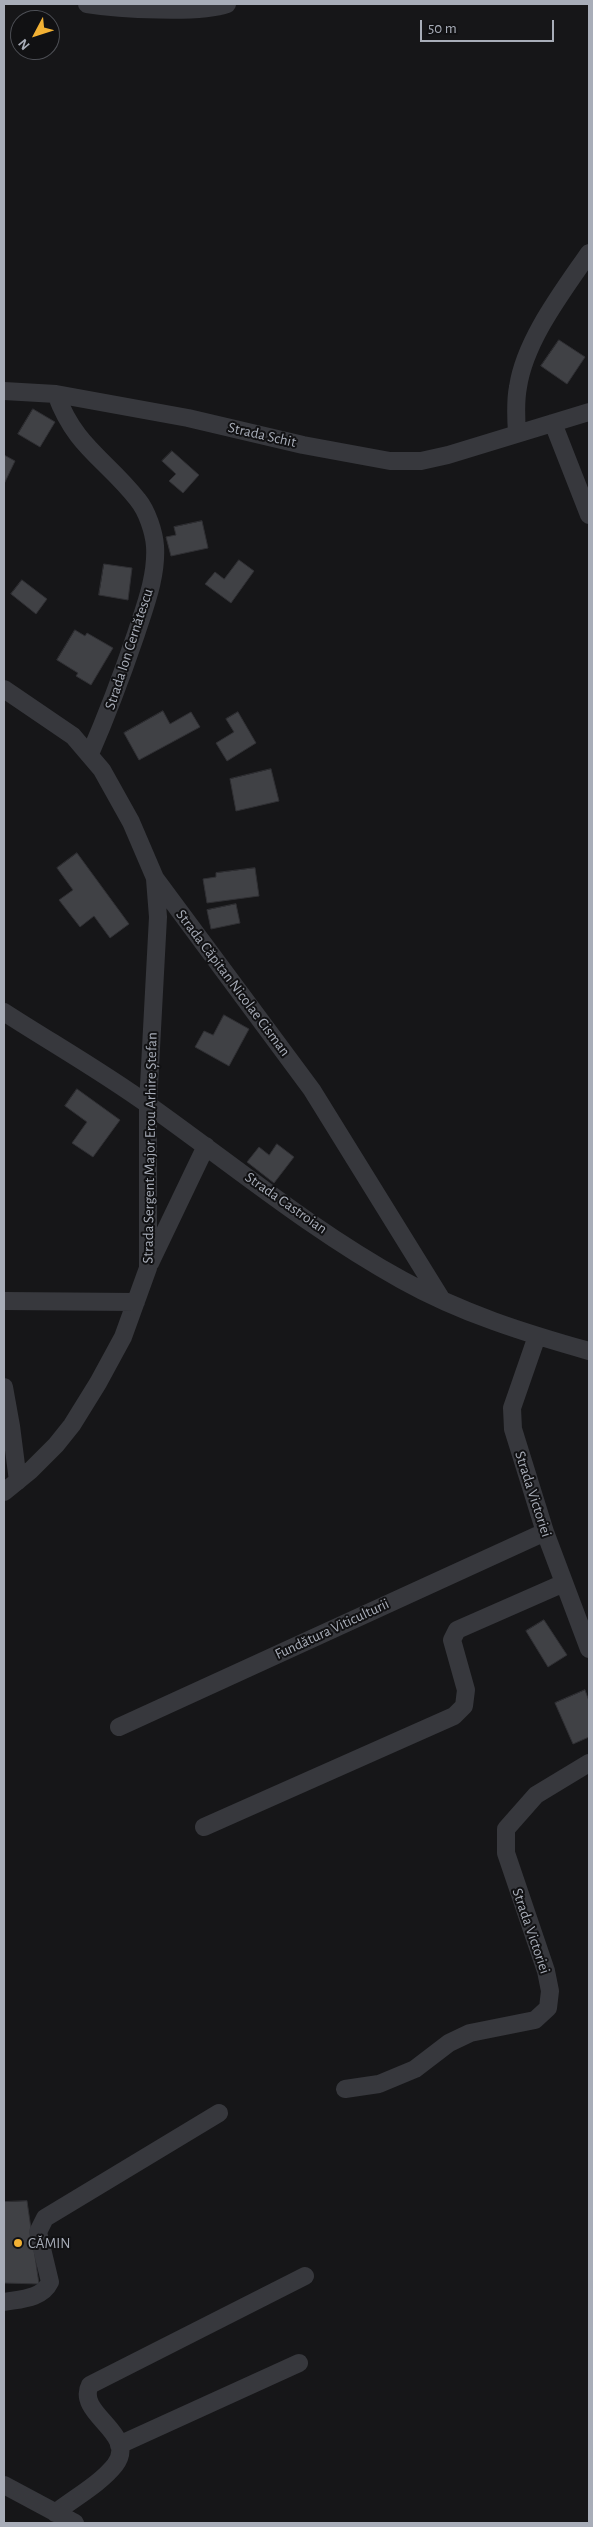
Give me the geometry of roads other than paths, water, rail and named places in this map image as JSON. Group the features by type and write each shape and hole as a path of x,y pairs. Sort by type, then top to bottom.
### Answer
{"street":[{"path":"88,4 180,9 216,8 227,4"},
{"path":"517,433 518,386 524,365 540,330 589,252"},
{"name":"Strada Schit","path":"4,391 56,394 188,418 303,445 390,461 421,462 589,412"},
{"name":"Strada Ion Cernătescu","path":"56,394 63,415 77,436 90,452 126,484 140,503 151,526 155,545 148,598 118,686 90,754"},
{"path":"553,423 589,515"},
{"name":"Strada Căpitan Nicolae Cisman","path":"4,689 54,721 73,736 90,754 116,793 155,878 312,1090 442,1300"},
{"name":"Strada Sergent Major Erou Arhire Ștefan","path":"11,1486 56,1445 72,1425 98,1384 123,1337 148,1268 148,1104 158,917 155,878"},
{"name":"Strada Castroian","path":"4,1012 148,1104 364,1257 402,1280 442,1300 537,1336 589,1351"},
{"path":"148,1268 206,1146"},
{"path":"4,1301 136,1302"},
{"name":"Strada Victoriei","path":"537,1336 512,1408 512,1429 545,1532 589,1649"},
{"path":"4,1387 12,1426 11,1486"},
{"name":"Fundătura Viticulturii","path":"119,1726 545,1532"},
{"path":"204,1827 454,1716 464,1706 466,1690 452,1640 457,1630 564,1583"},
{"name":"Strada Victoriei","path":"345,2089 379,2084 415,2069 449,2044 470,2033 535,2020 548,2008 550,1991 546,1971 506,1853 506,1829 536,1795 589,1763"},
{"path":"4,2302 35,2296 47,2289 50,2282 38,2232 45,2218 219,2114"},
{"path":"54,2513 116,2464 120,2456 120,2444 114,2433 87,2400 87,2391 90,2385 305,2276"},
{"path":"120,2444 300,2363"},
{"path":"4,2485 75,2523"}],"place":[{"name":"CĂMIN","path":"18,2243"}]}
